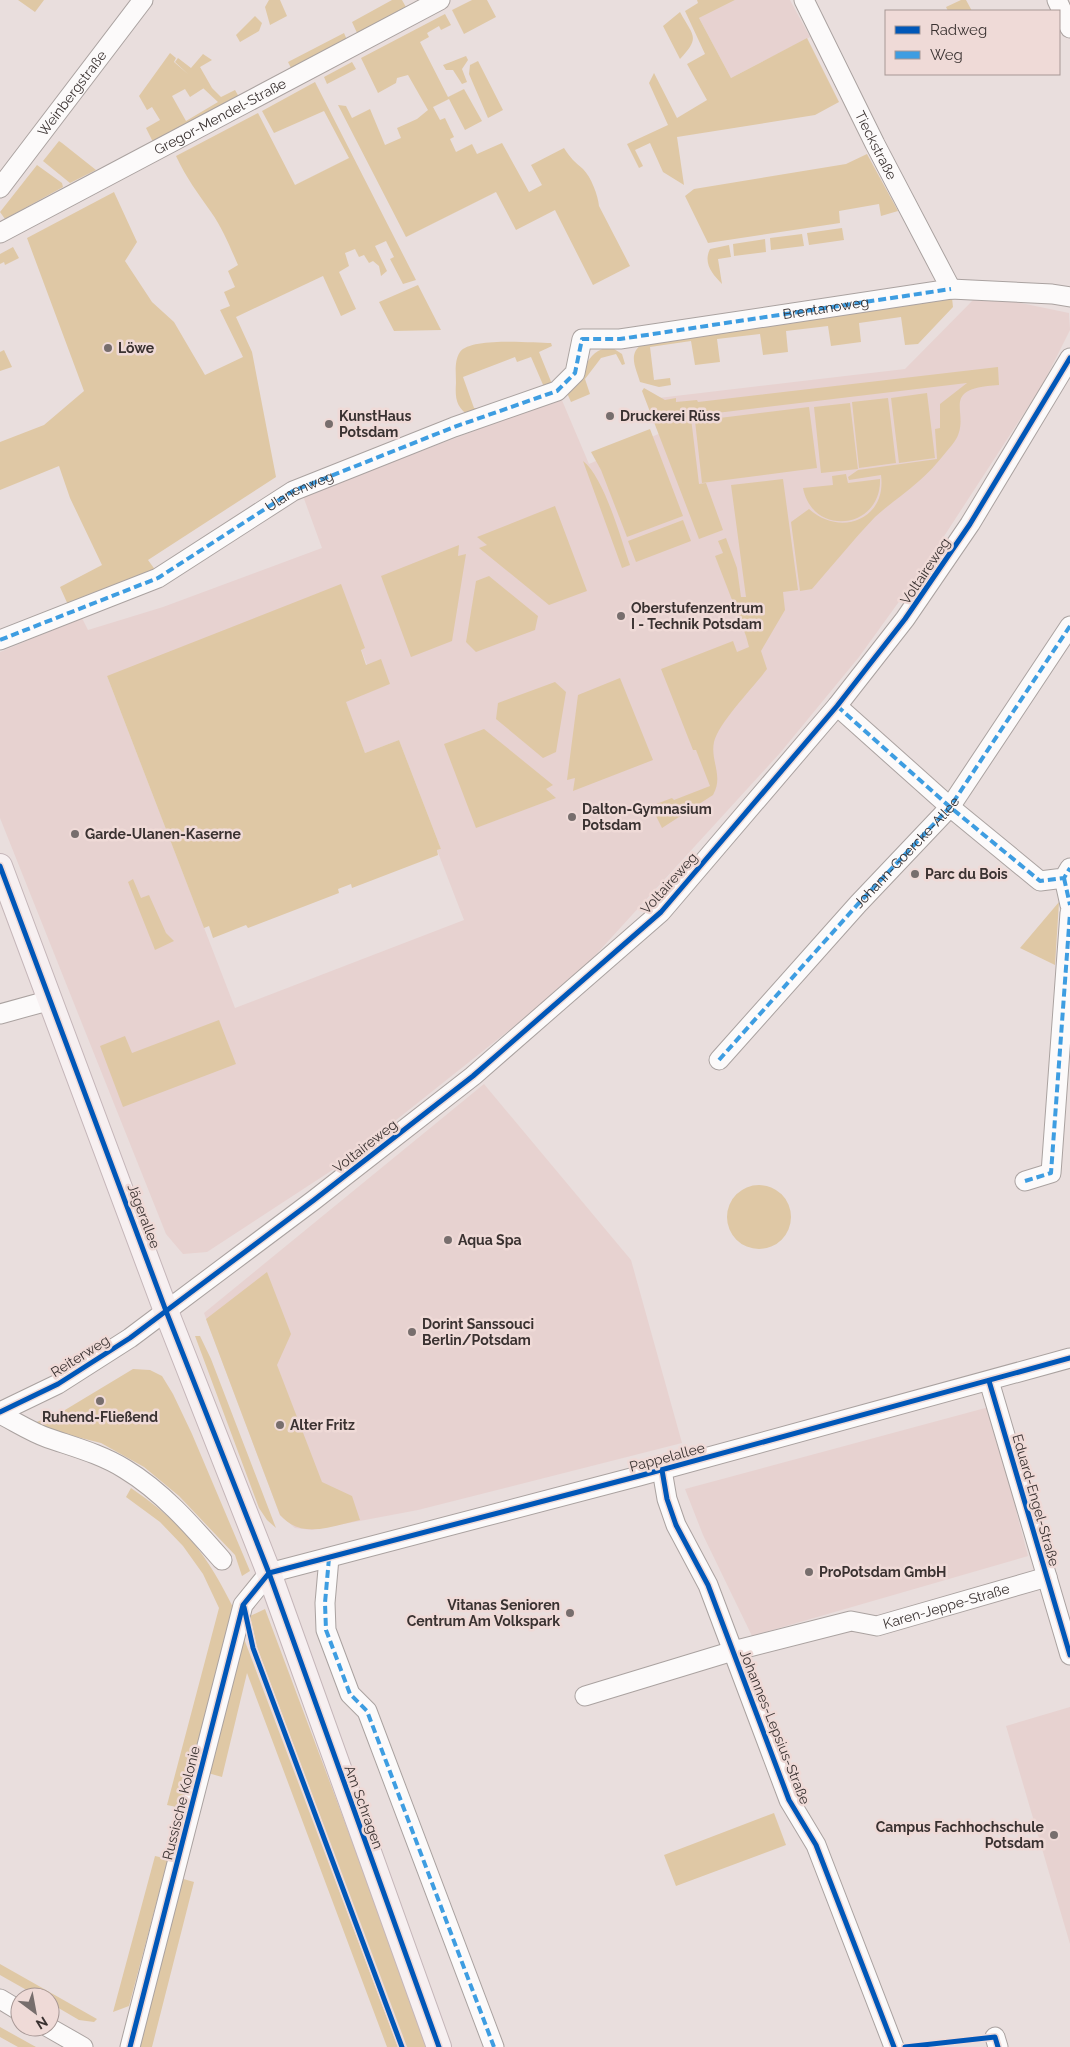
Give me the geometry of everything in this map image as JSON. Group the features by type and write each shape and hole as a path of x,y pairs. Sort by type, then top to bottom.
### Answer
{"main road":[{"name":"Jägerallee","path":"0,866 166,1311 269,1573"},
{"name":"Am Schragen","path":"269,1573 439,2047"}],"street":[{"name":"Weinbergstraße","path":"0,188 143,0"},
{"name":"Gregor-Mendel-Straße","path":"0,233 440,0"},
{"name":"Tieckstraße","path":"804,0 875,144 951,289"},
{"path":"1057,0 1070,28"},
{"name":"Brentanoweg","path":"582,338 620,339 951,289 1052,294 1070,297"},
{"name":"Ulanenweg","path":"0,640 158,578 293,491 454,427 557,391 575,373 582,338"},
{"name":"Voltaireweg","path":"166,1311 314,1200 473,1076 661,912 837,706 906,619 970,524 1070,358"},
{"name":"Johann-Goercke-Allee","path":"719,1060 858,904 950,807 1070,626"},
{"path":"837,706 950,807 1040,881 1067,873 1070,905"},
{"path":"1025,1181 1051,1173 1070,913"},
{"path":"0,1014 51,1000"},
{"name":"Reiterweg","path":"0,1413 58,1384 130,1338 166,1311"},
{"name":"Pappelallee","path":"269,1573 662,1470 1070,1358"},
{"name":"Eduard-Engel-Straße","path":"989,1380 1070,1654"},
{"path":"0,1413 46,1437 92,1452 126,1469 152,1488 187,1521 222,1560"},
{"name":"Johannes-Lepsius-Straße","path":"662,1470 667,1500 676,1524 708,1585 789,1800 816,1845 894,2047"},
{"path":"329,1558 325,1603 326,1630 336,1660 350,1694 367,1711 494,2047"},
{"name":"Russische Kolonie","path":"130,2047 243,1605 269,1573"},
{"name":"Karen-Jeppe-Straße","path":"585,1696 733,1651 851,1621 877,1626 1047,1577"},
{"path":"60,2034 83,2047"}],"shaded area":[{"path":"18,0 44,0 35,12"},
{"path":"269,0 280,0 287,16 270,25 265,7"},
{"path":"392,0 402,0 407,9 358,35 352,22"},
{"path":"472,0 487,0 496,17 464,34 452,10"},
{"path":"697,0 735,0 699,18 731,78 807,38 839,102 815,115 677,137 684,185 663,172 650,143 635,150 643,166 639,168 627,144 668,125 649,83 654,73 677,118 707,100 687,64 705,54 685,11 698,3"},
{"path":"735,0 790,0 810,37 731,78 699,18"},
{"path":"961,0 966,0 971,10 948,10 946,7"},
{"path":"680,12 693,36 693,41 687,52 680,59 663,26"},
{"path":"445,14 451,25 441,30 439,26 427,33 429,37 420,42 448,97 464,89 482,121 465,130 449,99 433,107 440,120 445,118 454,137 450,139 456,152 472,144 477,154 502,143 529,192 542,185 531,165 564,148 589,177 596,192 599,206 630,266 593,285 555,210 516,230 496,192 406,237 338,105 346,106 352,118 370,109 385,145 401,138 397,128 417,119 428,110 408,75 397,78 396,83 378,93 361,58"},
{"path":"255,16 262,23 259,31 240,42 236,35"},
{"path":"344,33 347,40 292,70 288,62"},
{"path":"170,53 176,58 174,62 189,75 175,62 178,58 191,68 203,54 212,60 200,67 212,88 221,97 235,90 239,97 153,142 146,128 160,120 152,107 147,110 139,96","holes":["203,88 218,102 186,121 172,96 185,89 190,97"]},
{"path":"466,56 468,60 462,69 467,82 462,84 453,70 446,70 443,65"},
{"path":"478,61 503,110 488,118 469,74 470,65"},
{"path":"352,62 356,69 327,84 324,77"},
{"path":"315,82 416,280 403,284 390,259 394,257 386,241 375,246 387,271 381,276 379,266 373,261 369,263 364,255 359,257 355,249 345,253 349,266 339,272 356,309 341,316 323,276 236,317 252,352 276,477 148,560 156,571 69,607 60,587 102,565 70,498 59,466 0,490 0,442 44,425 84,391 27,238 114,192 137,242 125,261 152,302 174,322 205,375 243,357 220,310 230,306 224,292 235,287 228,271 238,265 219,225 188,179 176,156 258,113 295,185 349,158 324,111 274,133 262,111"},
{"path":"59,141 96,170 70,183 43,161"},
{"path":"867,154 898,211 881,216 879,204 839,211 840,223 708,243 685,196 694,189 846,164"},
{"path":"37,165 62,183 63,187 5,219 0,212"},
{"path":"842,228 844,240 809,245 807,233"},
{"path":"802,234 804,246 771,250 770,238"},
{"path":"765,239 766,252 734,256 733,244"},
{"path":"729,245 731,257 718,259 722,284 708,264 708,254 710,249"},
{"path":"13,247 19,258 5,265 4,262 0,264 0,254"},
{"path":"418,285 441,330 394,331 379,302"},
{"path":"952,298 953,307 918,344 905,345 901,317 859,323 861,342 831,346 828,326 786,331 788,352 763,355 760,334 717,339 720,362 695,365 691,341 650,347 654,380 670,378 671,385 659,387 640,382 635,366 635,352 643,344"},
{"path":"975,298 1007,300 1069,313 1070,330 1043,384 924,567 859,657 780,753 590,961 512,1028 337,1167 207,1252 183,1254 166,1234 0,818 0,652 82,618 88,630 163,607 322,548 303,496 561,398 589,464 663,432 650,399 905,369","holes":["365,648 361,649 367,665 390,684 345,701 365,753 399,740 441,849 437,850 464,920 235,1008 107,676"]},
{"path":"489,343 551,343 552,346 539,352 552,384 544,387 531,357 517,362 515,357 463,377 474,408 478,408 480,413 470,416 459,406 456,393 456,363 460,352 466,347"},
{"path":"611,347 622,354 625,364 622,365 616,354 601,358 585,379 590,394 571,402 567,393 578,380 590,359 602,349"},
{"path":"4,350 12,367 0,371 0,352"},
{"path":"998,367 999,385 979,387 967,392 961,398 958,434 952,445 936,464 914,486 875,517 812,589 800,591 791,522 809,509 821,517 834,522 847,522 859,519 869,513 877,503 881,491 881,475 849,480 848,477 858,470 937,459 935,429 940,428 940,404 967,383 700,415 700,417 691,418 699,484 706,483 723,530 699,539 642,391 644,388 665,400 676,398 676,402 697,400 698,402"},
{"path":"927,393 935,458 899,463 891,398"},
{"path":"888,398 896,463 859,468 852,402"},
{"path":"850,403 858,469 821,473 814,407"},
{"path":"809,407 817,468 702,483 695,421"},
{"path":"650,429 683,516 627,537 601,470 591,452"},
{"path":"583,461 591,469 605,494 630,565 622,568"},
{"path":"846,474 848,483 880,479 878,496 870,509 859,517 846,521 832,520 820,515 809,504 803,488 833,485 832,476"},
{"path":"783,479 798,590 783,592 785,610 761,651 767,669 717,734 713,749 717,781 713,795 662,828 651,806 672,798 674,800 710,786 696,750 693,750 661,669 733,641 737,652 749,647 715,556 723,553 718,541 726,538 737,568 741,597 746,597 731,485"},
{"path":"555,506 587,591 549,605 479,548 487,545 477,537"},
{"path":"683,520 691,541 636,562 628,541"},
{"path":"459,545 458,556 466,554 452,641 411,657 381,576"},
{"path":"489,576 538,616 535,630 476,652 466,642 476,581"},
{"path":"341,584 365,648 361,650 366,665 381,659 390,684 346,702 365,753 399,740 441,849 437,850 438,855 352,888 351,884 338,889 339,893 248,928 246,925 213,938 209,926 204,928 107,676"},
{"path":"620,678 653,760 573,791 575,778 567,780 578,695"},
{"path":"555,682 566,692 556,752 543,758 496,719 498,703"},
{"path":"484,729 553,785 546,789 556,798 476,828 444,744"},
{"path":"133,879 141,898 149,895 166,933 174,941 155,950 128,882"},
{"path":"1059,902 1055,965 1020,948"},
{"path":"219,1020 236,1064 123,1107 100,1046 125,1036 132,1053"},
{"path":"484,1084 631,1260 682,1443 418,1510 312,1530 295,1528 280,1515 204,1313"},
{"path":"759,1185 777,1191 785,1199 791,1217 785,1235 777,1243 759,1249 741,1243 733,1235 727,1217 733,1199 741,1191"},
{"path":"267,1272 291,1334 277,1365 322,1482 352,1496 360,1520 328,1528 307,1529 289,1523 280,1515 206,1319"},
{"path":"195,1336 200,1336 211,1359 276,1528 267,1520 259,1508"},
{"path":"133,1369 150,1370 162,1376 173,1394 250,1571 242,1576 235,1555 179,1496 144,1467 101,1443 57,1432 34,1423 60,1413"},
{"path":"989,1407 1028,1556 752,1636 703,1535 685,1489"},
{"path":"131,1488 180,1528 204,1556 235,1611 181,1808 167,1805 219,1608 203,1574 183,1546 160,1522 126,1497"},
{"path":"265,1609 429,2047 407,2047 257,1647 250,1616"},
{"path":"243,1636 398,2047 387,2047 247,1673 222,1777 208,1773"},
{"name":"Campus Fachhochschule Potsdam","path":"1070,1707 1070,1944 1006,1726"},
{"path":"774,1813 786,1845 676,1886 664,1855"},
{"path":"155,1856 168,1859 129,2006 113,2012"},
{"path":"180,1878 194,1882 152,2047 137,2047"},
{"path":"0,1964 41,1987 21,1987 0,1975"},
{"path":"60,1998 97,2019 94,2022 79,2020 60,2009"},
{"path":"0,2027 10,2033 10,2037 18,2037 36,2047 18,2047 0,2037"}],"marked path":[{"path":"0,640 158,578 293,491 454,427 557,391 575,373 582,339 620,339 951,289"},
{"path":"719,1060 858,904 950,807 1070,626"},
{"path":"837,706 950,807 1040,881 1064,878 1070,868"},
{"path":"1064,878 1070,905"},
{"path":"1025,1181 1051,1173 1070,913"},
{"path":"329,1558 325,1603 326,1630 350,1694 367,1711 494,2047"}],"cycle path":[{"path":"0,1412 58,1384 130,1338 314,1200 473,1076 661,912 837,706 905,619 970,524 1070,358"},
{"path":"0,866 166,1311 269,1573 439,2047"},
{"path":"269,1573 639,1476 1070,1358"},
{"path":"989,1381 1070,1655"},
{"path":"662,1470 667,1499 676,1525 708,1585 789,1800 816,1845 894,2047"},
{"path":"130,2047 243,1605 269,1573"},
{"path":"244,1607 253,1648 402,2047"},
{"path":"905,2047 995,2037 998,2047"}],"place":[{"name":"Löwe","path":"108,348"},
{"name":"Druckerei Rüss","path":"610,416"},
{"name":"KunstHaus Potsdam","path":"329,424"},
{"name":"Oberstufenzentrum I - Technik Potsdam","path":"621,616"},
{"name":"Dalton-Gymnasium Potsdam","path":"572,817"},
{"name":"Garde-Ulanen-Kaserne","path":"75,834"},
{"name":"Parc du Bois","path":"915,874"},
{"name":"Aqua Spa","path":"448,1240"},
{"name":"Dorint Sanssouci Berlin/Potsdam","path":"412,1332"},
{"name":"Ruhend-Fließend","path":"100,1401"},
{"name":"Alter Fritz","path":"280,1425"},
{"name":"ProPotsdam GmbH","path":"809,1572"},
{"name":"Vitanas Senioren Centrum Am Volkspark","path":"570,1613"},
{"name":"Campus Fachhochschule Potsdam","path":"1054,1835"}]}
